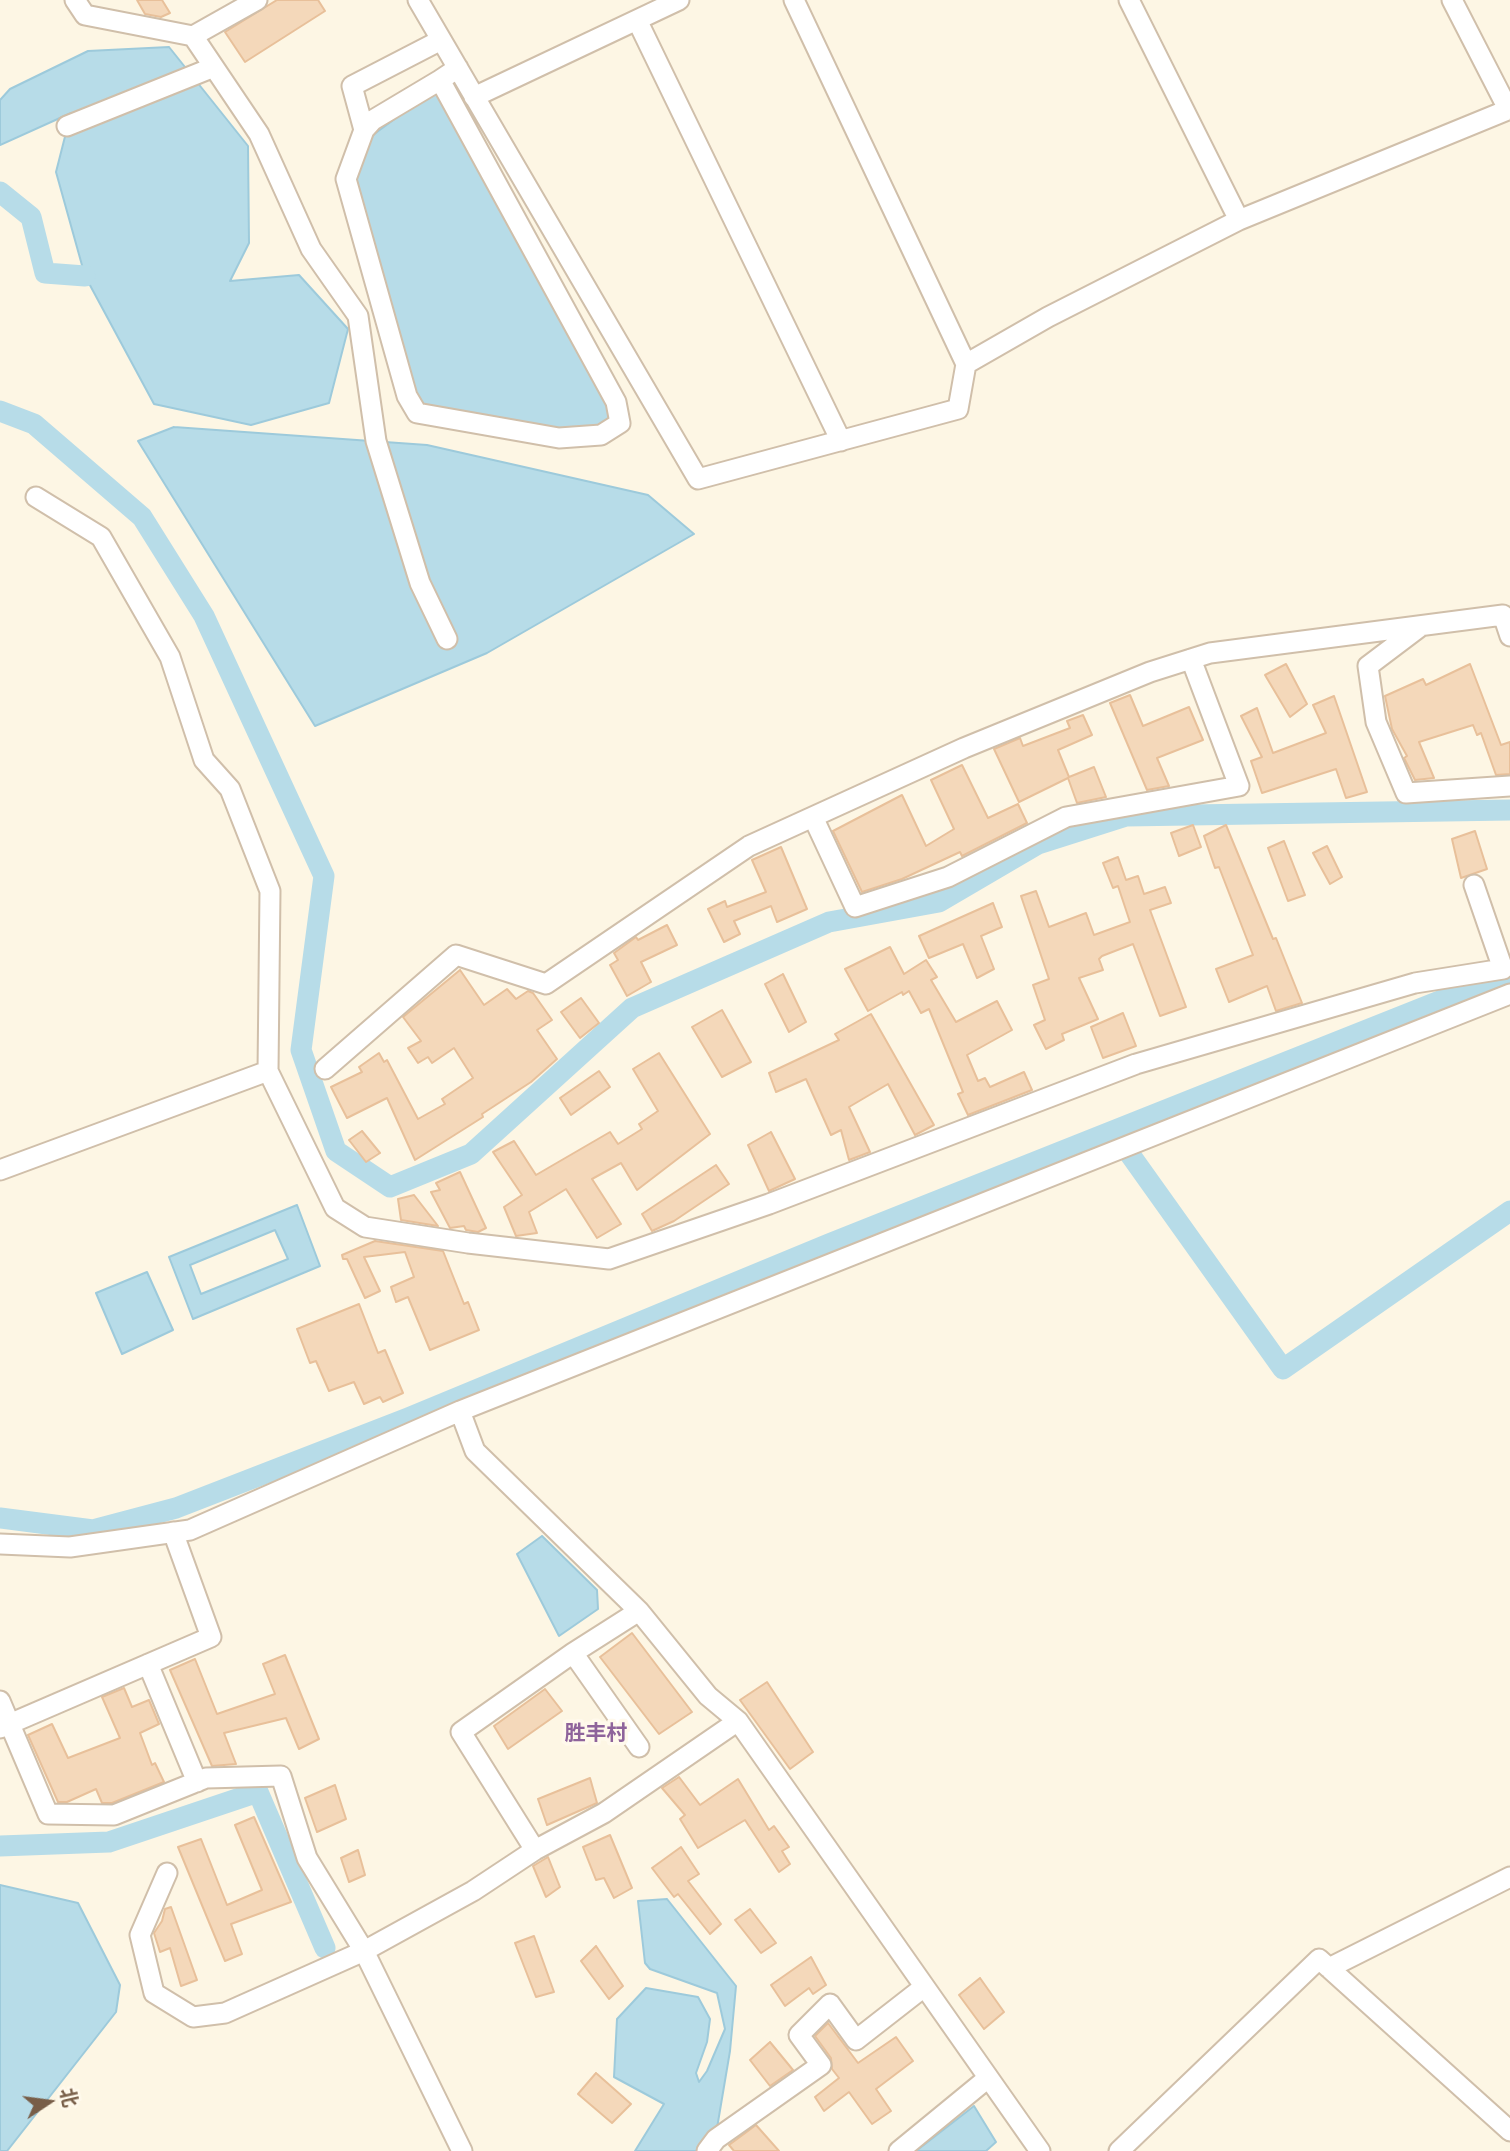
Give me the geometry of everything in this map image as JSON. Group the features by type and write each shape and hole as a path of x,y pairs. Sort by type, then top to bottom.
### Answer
{"street":[{"path":"75,0 85,15 193,36 257,0"},
{"path":"418,0 698,479 958,409 965,364 794,0"},
{"path":"474,97 679,0"},
{"path":"1129,0 1239,219"},
{"path":"965,364 1048,317 1239,219 1509,109 1452,0"},
{"path":"637,20 841,441"},
{"path":"193,36 259,134 311,249 358,316 376,441 420,583 447,639"},
{"path":"364,130 352,86 441,40"},
{"path":"68,126 214,67"},
{"path":"440,80 616,402 620,423 601,435 559,439 417,413 407,396 346,178 364,130 373,120 458,68"},
{"path":"36,497 101,537 170,657 204,760 230,789 270,891 268,1071 335,1208 366,1227 608,1259 769,1205 1136,1064 1415,983 1507,969 1474,885"},
{"path":"325,1069 456,955 546,984 749,846 964,748 1150,672 1210,653 1503,615 1510,636"},
{"path":"1422,625 1368,666 1376,722 1406,793 1510,786"},
{"path":"813,817 855,907 948,877 1066,817 1239,786 1191,659"},
{"path":"0,1544 69,1547 190,1530 460,1411 1510,993"},
{"path":"0,1170 268,1071"},
{"path":"460,1411 475,1451 639,1611 708,1696 738,1721 1040,2151"},
{"path":"5,1726 211,1637 173,1532"},
{"path":"535,1850 461,1732 573,1653 639,1611"},
{"path":"573,1653 639,1747"},
{"path":"148,1664 197,1782"},
{"path":"0,1701 5,1726 48,1814 114,1815 206,1778 281,1776 307,1858 364,1951 462,2151"},
{"path":"167,1873 140,1935 153,1993 193,2017 225,2013 364,1951 473,1891 535,1850 604,1813 738,1721"},
{"path":"1329,1968 1510,1877"},
{"path":"1119,2151 1318,1959 1510,2131"},
{"path":"706,2151 716,2139 821,2065 799,2035 831,2004 856,2039 924,1987"},
{"path":"899,2151 988,2078"}],"water":[{"path":"169,47 248,146 249,243 230,281 299,275 348,329 329,403 251,425 154,404 85,276 56,172 71,113 0,145 0,100 10,89 88,51"},
{"path":"437,88 614,411 605,426 566,433 417,405 351,172 362,143"},
{"path":"174,427 427,445 648,495 694,534 487,653 315,726 138,441"},
{"path":"297,1205 320,1266 193,1319 169,1257","holes":["275,1230 288,1259 201,1294 190,1265"]},
{"path":"147,1272 173,1330 122,1354 96,1293"},
{"path":"542,1536 597,1590 598,1609 559,1636 517,1554"},
{"path":"0,1885 78,1903 120,1985 116,2012 7,2151 0,2151"},
{"path":"667,1899 736,1986 730,2051 717,2128 700,2151 635,2151 664,2104 614,2077 617,2019 646,1988 698,1997 710,2019 707,2042 696,2073 699,2082 707,2071 725,2029 717,1993 650,1969 645,1963 638,1901"},
{"path":"974,2106 996,2142 986,2151 916,2151"}],"building":[{"path":"137,0 162,0 170,13 161,17 145,14"},
{"path":"277,0 318,0 325,11 245,62 225,32"},
{"path":"1286,664 1307,704 1290,717 1265,675"},
{"path":"1470,664 1501,745 1510,742 1510,774 1496,775 1481,733 1477,735 1473,725 1419,742 1434,778 1415,780 1404,758 1407,756 1392,729 1385,696 1423,679 1426,685"},
{"path":"1130,695 1143,726 1189,707 1203,740 1157,758 1169,786 1147,790 1110,703"},
{"path":"1334,696 1367,792 1346,798 1336,769 1262,793 1251,761 1262,757 1241,716 1257,708 1273,753 1326,733 1313,705"},
{"path":"1083,715 1092,735 1058,750 1069,777 1094,767 1106,797 1077,803 1068,778 1019,802 994,749 1020,738 1023,746 1070,728 1067,721"},
{"path":"962,765 988,818 1018,804 1027,823 962,856 960,852 902,879 862,892 833,831 902,795 926,846 954,829 931,780"},
{"path":"1193,825 1201,847 1179,856 1171,833"},
{"path":"1226,825 1302,1003 1276,1011 1267,986 1229,1002 1216,969 1253,955 1204,836"},
{"path":"1475,831 1487,869 1461,878 1452,839"},
{"path":"1284,841 1305,895 1288,901 1268,848"},
{"path":"1327,846 1342,877 1330,884 1313,853"},
{"path":"781,847 807,909 777,922 771,906 734,921 740,934 724,942 708,909 725,901 727,907 766,892 752,860"},
{"path":"1118,857 1126,880 1138,876 1144,894 1165,887 1171,903 1150,910 1186,1007 1160,1016 1133,944 1102,956 1099,959 1103,970 1079,978 1098,1019 1062,1034 1064,1040 1046,1049 1034,1025 1045,1020 1033,985 1049,979 1021,896 1036,891 1049,927 1086,913 1094,935 1130,922 1118,886 1113,888 1103,863"},
{"path":"993,903 1002,927 981,936 994,969 977,978 963,944 929,958 919,936"},
{"path":"667,925 677,945 641,962 651,982 627,996 610,965 618,960 614,953 636,937 638,940"},
{"path":"890,947 904,974 926,960 937,977 931,980 956,1022 997,1001 1012,1030 967,1055 978,1081 985,1078 990,1087 1024,1072 1032,1090 968,1115 958,1094 963,1092 929,1009 921,1013 909,991 903,995 902,992 868,1011 845,969"},
{"path":"460,970 484,1005 507,989 516,999 528,991 533,993 552,1020 537,1030 557,1059 531,1082 482,1114 483,1117 415,1160 387,1098 347,1118 331,1087 362,1072 359,1067 379,1053 384,1062 387,1060 418,1119 445,1104 442,1099 473,1078 454,1048 432,1063 428,1057 418,1063 408,1048 421,1041 403,1017"},
{"path":"783,974 806,1022 789,1032 765,984"},
{"path":"581,998 599,1023 580,1038 561,1012"},
{"path":"722,1010 751,1062 722,1077 692,1027"},
{"path":"1123,1013 1136,1046 1103,1058 1091,1027"},
{"path":"871,1014 934,1125 915,1135 888,1084 849,1107 870,1152 849,1160 841,1130 831,1135 806,1079 776,1092 769,1073 839,1040 835,1034"},
{"path":"659,1053 710,1134 637,1190 621,1163 592,1179 621,1224 597,1238 566,1189 529,1212 537,1233 516,1236 504,1207 522,1195 493,1152 514,1141 536,1175 610,1132 618,1144 642,1129 639,1124 658,1111 633,1069"},
{"path":"599,1071 610,1087 571,1115 560,1098"},
{"path":"362,1131 380,1153 366,1162 349,1140"},
{"path":"771,1132 795,1179 769,1191 748,1145"},
{"path":"716,1165 729,1184 674,1221 652,1231 642,1214"},
{"path":"460,1172 486,1228 478,1232 466,1230 464,1226 450,1228 431,1192 440,1190 436,1183"},
{"path":"414,1195 438,1226 401,1220 398,1199"},
{"path":"375,1241 443,1251 464,1304 468,1302 479,1330 430,1350 408,1297 396,1302 391,1287 414,1277 405,1252 364,1257 380,1291 365,1298 347,1259 343,1259 342,1255"},
{"path":"359,1304 378,1353 385,1350 403,1393 383,1402 380,1397 364,1404 354,1382 329,1391 316,1361 310,1363 297,1329"},
{"path":"632,1633 692,1712 659,1734 600,1657"},
{"path":"285,1655 319,1739 299,1749 286,1718 224,1733 236,1764 212,1766 170,1670 195,1659 217,1714 275,1694 263,1664"},
{"path":"767,1682 813,1752 790,1769 740,1700"},
{"path":"124,1688 132,1707 149,1700 159,1724 140,1733 152,1765 155,1763 164,1782 112,1803 102,1803 96,1789 67,1802 58,1802 28,1735 52,1724 68,1758 120,1738 102,1697"},
{"path":"545,1689 562,1711 508,1749 494,1726"},
{"path":"679,1777 700,1805 738,1779 769,1830 774,1826 789,1847 782,1851 790,1864 779,1872 745,1820 698,1848 680,1819 685,1815 662,1788"},
{"path":"590,1778 597,1803 547,1825 538,1799"},
{"path":"335,1785 346,1819 317,1832 305,1798"},
{"path":"254,1817 291,1902 231,1924 242,1954 225,1961 178,1847 201,1839 227,1905 262,1890 235,1825"},
{"path":"610,1835 632,1888 614,1898 604,1878 596,1880 583,1847"},
{"path":"681,1847 699,1874 688,1881 721,1924 710,1934 678,1894 674,1897 652,1868"},
{"path":"358,1850 365,1875 349,1882 341,1858"},
{"path":"548,1857 560,1887 546,1897 533,1866"},
{"path":"171,1907 197,1980 181,1986 170,1948 160,1952 154,1933 162,1921 165,1909"},
{"path":"750,1909 776,1943 761,1953 735,1920"},
{"path":"534,1936 554,1992 536,1997 515,1943"},
{"path":"596,1946 623,1986 609,1999 581,1961"},
{"path":"811,1957 826,1985 813,1994 809,1988 785,2006 771,1985"},
{"path":"980,1978 1004,2012 984,2029 959,1995"},
{"path":"828,2023 858,2063 896,2037 913,2061 876,2089 891,2111 872,2124 849,2092 824,2111 815,2097 839,2078 832,2069 831,2058 815,2036"},
{"path":"770,2042 793,2070 770,2086 750,2060"},
{"path":"596,2073 631,2104 612,2123 578,2094"},
{"path":"756,2125 779,2151 734,2151 729,2145"}],"waterway":[{"path":"0,192 31,217 45,273 85,276"},
{"path":"0,411 34,424 142,517 204,616 324,876 301,1050 336,1151 390,1187 471,1154 632,1008 829,922 939,902 1038,844 1126,816 1510,810"},
{"path":"0,1518 93,1530 176,1508 408,1418 829,1244 1510,973"},
{"path":"1114,1132 1283,1369 1510,1211"},
{"path":"0,1846 109,1842 258,1792 325,1948"}],"district":[{"name":"胜丰村","path":"596,1734"}]}
